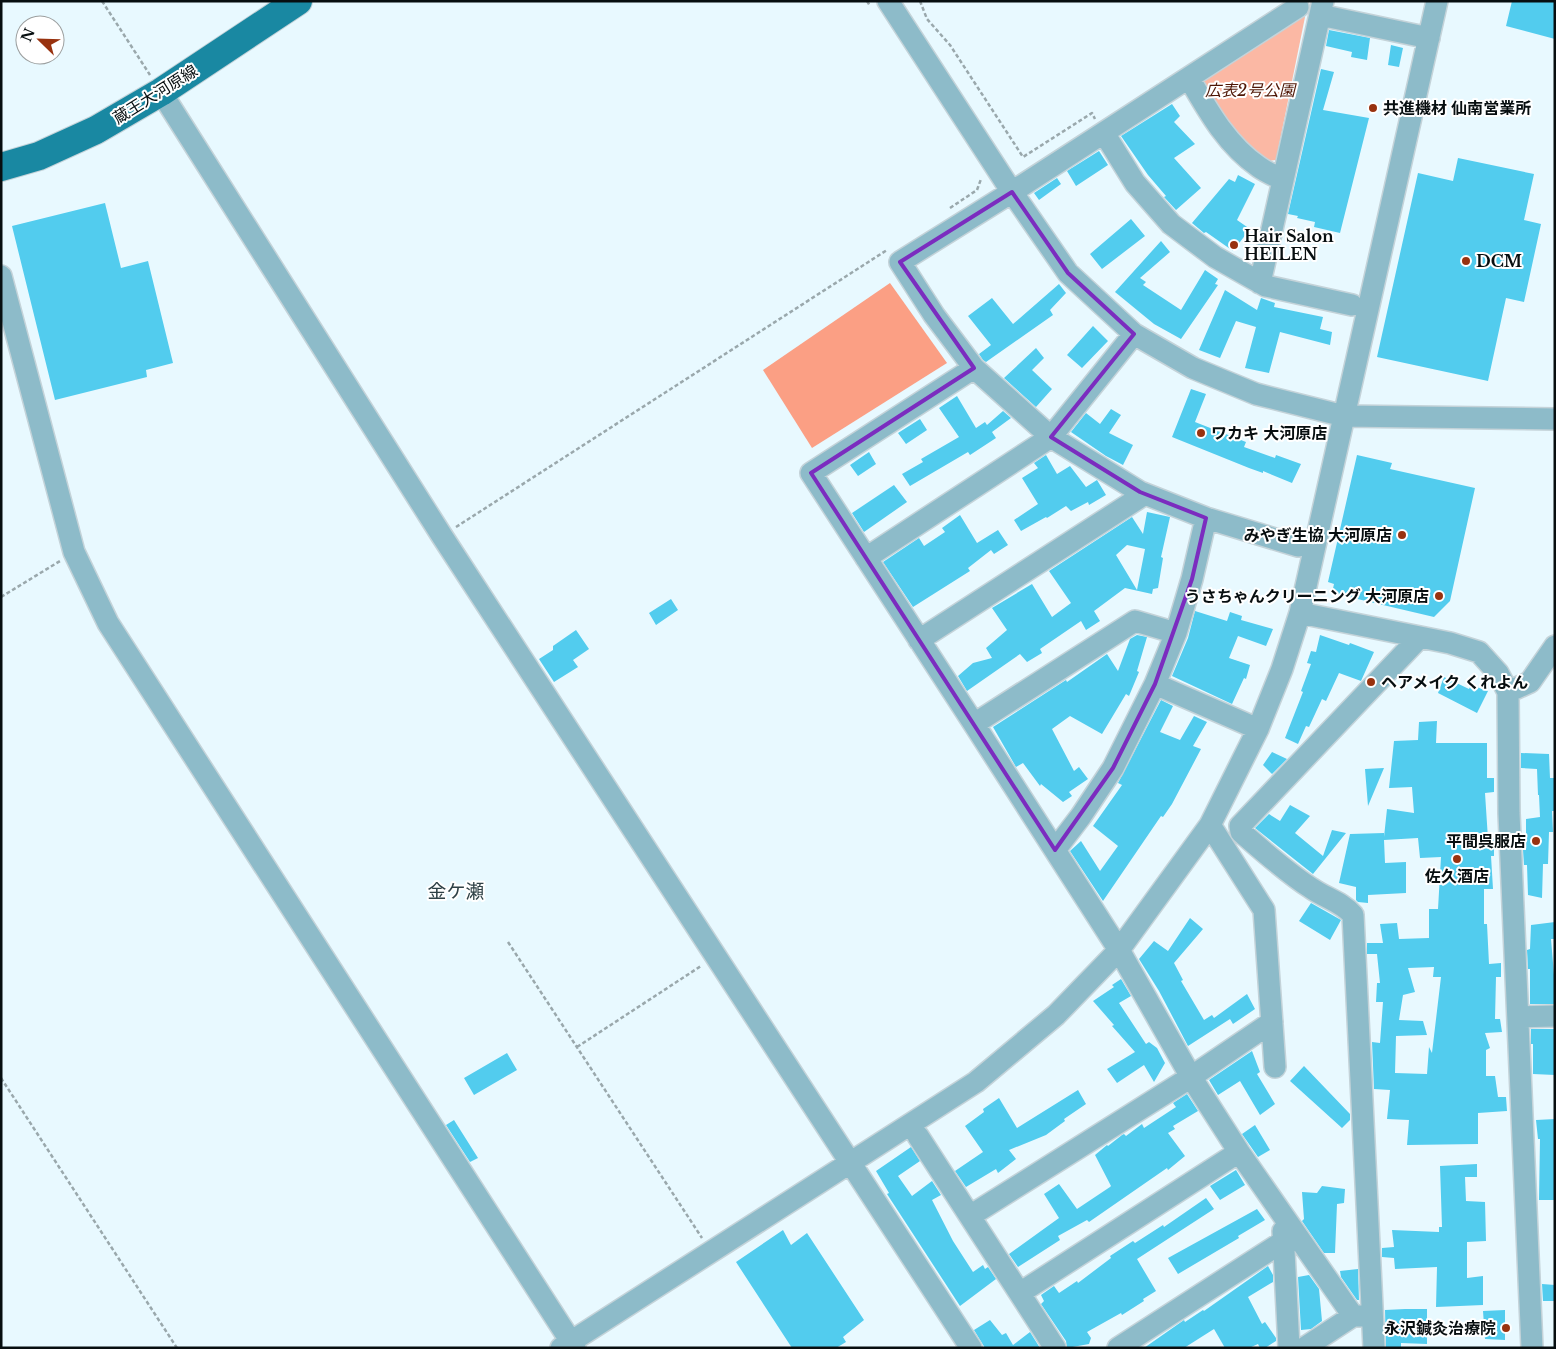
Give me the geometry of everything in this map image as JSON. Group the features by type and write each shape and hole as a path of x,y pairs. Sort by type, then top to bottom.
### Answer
{"main road":[{"name":"蔵王大河原線","path":"1,167 39,156 96,130 161,92 298,1"}],"street":[{"path":"1,276 74,552 108,623 569,1346 711,1252 976,1082 1056,1015 1120,950 1210,825 1258,729 1282,669 1300,613 1438,1"},
{"path":"1298,546 1206,518 1145,494 1051,437 974,368 934,316 900,262 1189,78 1296,4 1429,38"},
{"path":"880,5 1068,273 1134,334 1193,368 1256,394 1344,416 1555,419"},
{"path":"1260,283 1321,9"},
{"path":"1189,78 1213,119 1237,148 1259,167 1283,180"},
{"path":"161,92 442,536 971,1348"},
{"path":"1104,133 1135,183 1171,224 1215,258 1266,286 1352,305"},
{"path":"866,558 1051,437 1134,334"},
{"path":"974,368 811,473 1120,950 1192,1077 1239,1152 1283,1216 1362,1316 1374,1348"},
{"path":"919,640 1145,494"},
{"path":"1055,850 1081,816 1113,768 1155,684 1176,633 1192,579 1206,518"},
{"path":"1300,613 1450,643 1479,652 1498,672 1508,692 1509,813 1532,1348"},
{"path":"974,724 1135,621 1176,633"},
{"path":"1240,832 1240,826 1420,638"},
{"path":"1508,692 1530,682 1555,646"},
{"path":"1155,684 1258,729"},
{"path":"1210,825 1264,910 1275,1067"},
{"path":"1222,845 1240,832"},
{"path":"1240,832 1311,889 1347,908 1353,915 1362,1316"},
{"path":"1518,1017 1555,1016"},
{"path":"970,1216 1192,1077 1272,1022"},
{"path":"918,1136 1055,1348"},
{"path":"1020,1293 1239,1152"},
{"path":"1283,1216 1289,1348"},
{"path":"1118,1348 1284,1241"},
{"path":"1304,1348 1362,1316"}],"path":[{"path":"102,1 161,92"},
{"path":"867,1 880,5"},
{"path":"920,1 927,19 950,45 1023,158 1092,114 1104,133"},
{"path":"946,211 977,190 982,180 980,174"},
{"path":"442,536 891,248 900,262"},
{"path":"1,597 74,552"},
{"path":"508,942 711,1252"},
{"path":"577,1047 716,956"},
{"path":"1,1078 177,1348"}],"highlighted area":[{"path":"1012,192 1068,273 1134,334 1051,437 1140,492 1206,518 1192,579 1155,684 1113,768 1055,850 811,473 974,368 900,262"}],"green space":[{"name":"広表2号公園","path":"1296,13 1305,17 1276,160 1261,162 1232,134 1196,77"}],"shaded area":[{"path":"890,283 947,363 812,448 763,370"}],"building":[{"path":"1512,1 1555,1 1555,39 1506,26"},
{"path":"1329,30 1370,38 1367,60 1351,57 1352,52 1326,46"},
{"path":"1391,45 1403,48 1399,67 1388,65"},
{"path":"1321,69 1334,72 1323,110 1369,118 1340,233 1314,227 1315,222 1288,214"},
{"path":"1172,104 1180,116 1174,122 1195,144 1174,158 1201,188 1176,210 1164,197 1166,196 1148,175 1121,136"},
{"path":"1099,151 1108,165 1076,186 1067,171"},
{"name":"DCM","path":"1458,158 1534,174 1524,220 1541,224 1524,302 1506,298 1488,381 1377,357 1418,173 1453,181"},
{"path":"1238,175 1255,184 1237,220 1250,229 1233,251 1192,223 1229,179 1235,182"},
{"path":"1057,178 1061,184 1039,200 1034,193"},
{"path":"105,203 121,268 148,261 173,363 146,370 147,377 55,400 12,226"},
{"path":"1131,219 1145,236 1102,269 1090,254"},
{"path":"1161,241 1170,252 1140,278 1146,282 1143,285 1181,310 1205,270 1218,279 1215,284 1218,285 1181,339 1154,324 1115,292"},
{"path":"1059,284 1066,293 1050,310 1053,315 986,362 983,360 979,354 991,345 968,316 992,298 1013,324"},
{"path":"1225,290 1257,310 1261,298 1275,303 1274,307 1323,317 1320,329 1332,332 1330,345 1280,332 1269,373 1245,368 1256,327 1236,321 1220,358 1199,350"},
{"path":"1093,326 1108,341 1082,368 1067,355"},
{"path":"1036,348 1044,358 1032,370 1052,389 1036,407 1004,378"},
{"path":"1191,389 1206,394 1195,422 1246,442 1244,447 1275,458 1276,455 1301,464 1292,483 1172,437"},
{"path":"957,396 976,428 985,422 987,425 1003,411 1011,418 992,432 996,438 970,455 968,452 910,486 902,474 923,462 921,459 959,437 939,408"},
{"path":"1111,409 1121,415 1109,433 1133,445 1123,465 1106,456 1071,432 1086,413 1100,424"},
{"path":"920,419 927,430 906,444 898,433"},
{"path":"869,452 876,464 858,476 850,465"},
{"path":"1046,455 1057,474 1070,466 1086,487 1097,480 1106,495 1089,505 1088,502 1071,511 1066,506 1021,531 1014,520 1038,504 1022,478 1038,468 1034,463"},
{"name":"みやぎ生協 大河原店","path":"1357,455 1392,463 1390,469 1475,488 1450,601 1434,617 1332,593 1334,584 1328,582"},
{"path":"894,485 907,502 864,532 852,513"},
{"path":"1147,512 1170,517 1161,557 1163,558 1158,588 1153,589 1152,594 1125,588 1094,611 1100,621 1086,630 1081,621 1040,649 1042,653 1027,662 1020,654 967,691 958,676 973,663 992,658 986,648 1007,630 992,608 1032,584 1052,617 1071,603 1049,571 1132,517 1143,534","holes":["1127,545 1145,549 1137,590 1116,555"]},
{"path":"960,515 977,543 998,530 1008,545 994,554 991,550 968,568 970,571 913,607 883,562 919,538 924,546 945,532 942,528"},
{"path":"671,599 678,610 656,625 649,613"},
{"path":"1195,611 1227,621 1230,612 1242,616 1241,620 1273,629 1266,646 1238,636 1229,658 1250,665 1246,679 1244,678 1232,704 1172,676 1188,638"},
{"path":"576,630 589,649 573,660 578,667 554,682 539,659 553,650 553,646"},
{"path":"1137,635 1147,637 1137,671 1139,672 1129,696 1126,694 1102,734 1070,716 1052,729 1074,771 1079,767 1088,779 1069,792 1072,796 1063,802 1041,784 1040,786 1023,763 1016,767 993,727 1066,680 1067,682 1107,654 1118,671 1130,639"},
{"path":"1320,635 1374,652 1361,681 1339,673 1326,701 1322,699 1309,727 1306,726 1298,744 1285,738 1303,692 1301,691 1311,664 1307,663 1311,651 1316,652"},
{"path":"1444,677 1469,689 1471,685 1488,691 1477,713 1438,693"},
{"path":"1161,700 1173,706 1160,732 1180,740 1194,716 1207,722 1193,746 1201,749 1172,804 1163,817 1161,816 1103,901 1070,851 1081,841 1100,871 1118,846 1093,826 1122,785 1118,783"},
{"path":"1437,721 1436,743 1487,743 1487,778 1494,778 1494,792 1485,793 1488,839 1494,838 1494,856 1491,856 1493,889 1484,889 1484,924 1487,924 1489,964 1501,963 1501,977 1496,977 1495,1019 1500,1019 1502,1032 1485,1033 1490,1048 1486,1050 1486,1076 1495,1076 1498,1097 1506,1097 1507,1111 1478,1113 1478,1144 1407,1145 1409,1120 1387,1119 1390,1090 1374,1089 1372,1042 1380,1043 1383,1002 1376,1002 1377,983 1380,983 1377,954 1367,954 1367,943 1383,943 1380,924 1397,923 1399,939 1429,938 1429,909 1438,909 1441,857 1420,858 1418,838 1384,840 1385,863 1406,862 1406,893 1368,895 1368,903 1358,902 1356,900 1356,887 1339,883 1350,834 1384,833 1384,837 1387,809 1414,813 1412,787 1389,788 1394,741 1418,740 1419,722","holes":["1434,967 1433,977 1441,977 1432,1053 1429,1047 1427,1074 1395,1073 1396,1036 1427,1035 1423,1021 1399,1020 1403,995 1415,992 1408,968"]},
{"path":"1272,752 1287,759 1272,774 1263,765"},
{"path":"1521,753 1549,754 1550,778 1555,778 1555,811 1552,811 1553,832 1549,832 1548,864 1543,864 1542,898 1528,895 1527,865 1524,865 1523,850 1526,850 1526,819 1540,817 1537,769 1521,768"},
{"path":"1384,768 1368,806 1365,769"},
{"path":"1290,805 1310,816 1295,833 1323,856 1332,830 1346,833 1313,874 1255,828 1269,814 1280,821"},
{"path":"1311,903 1341,920 1330,940 1299,921"},
{"path":"1190,918 1203,929 1174,963 1183,980 1181,981 1204,1020 1212,1015 1214,1018 1247,994 1255,1009 1233,1024 1230,1019 1188,1046 1159,991 1139,959 1154,941 1168,951"},
{"path":"1555,922 1555,939 1551,939 1554,1004 1530,1004 1530,969 1528,969 1527,950 1530,949 1531,925"},
{"path":"1121,979 1131,996 1119,1003 1146,1044 1149,1042 1157,1048 1165,1063 1154,1082 1144,1065 1117,1083 1107,1069 1135,1052 1093,1001 1114,987 1112,985"},
{"path":"1531,1029 1555,1029 1555,1075 1533,1074"},
{"path":"1252,1051 1260,1072 1257,1074 1275,1104 1260,1115 1240,1081 1218,1095 1209,1080"},
{"path":"507,1053 517,1070 474,1095 464,1078"},
{"path":"1304,1066 1350,1114 1350,1120 1342,1128 1290,1081"},
{"path":"1078,1090 1086,1104 1064,1119 1065,1121 1046,1135 1009,1150 1016,1159 998,1173 996,1169 966,1187 955,1171 983,1152 965,1126 984,1112 983,1109 999,1098 1017,1128"},
{"path":"1187,1094 1198,1111 1173,1126 1175,1129 1168,1133 1185,1156 1168,1170 1167,1168 1089,1222 1087,1220 1058,1236 1060,1240 1018,1267 1009,1254 1059,1218 1044,1194 1059,1184 1077,1209 1110,1187 1095,1155 1122,1135 1126,1136 1142,1124 1144,1128 1176,1107 1173,1103"},
{"path":"1555,1119 1555,1200 1539,1200 1540,1139 1538,1139 1536,1120"},
{"path":"454,1120 478,1158 470,1162 446,1125"},
{"path":"1255,1125 1270,1150 1258,1157 1242,1134"},
{"path":"911,1147 920,1161 898,1176 912,1196 932,1181 941,1195 932,1200 953,1241 973,1272 983,1265 985,1269 988,1267 996,1279 960,1306 887,1194 889,1193 876,1171"},
{"path":"1477,1164 1477,1177 1465,1177 1466,1201 1485,1202 1486,1241 1467,1242 1467,1278 1483,1276 1483,1305 1436,1307 1437,1267 1395,1269 1394,1258 1382,1257 1382,1248 1394,1247 1392,1230 1439,1232 1439,1227 1442,1227 1440,1166"},
{"path":"1236,1170 1245,1185 1220,1200 1210,1186"},
{"path":"1322,1186 1345,1189 1344,1203 1337,1204 1335,1253 1324,1253 1302,1221 1304,1219 1302,1192 1317,1193"},
{"path":"1206,1198 1214,1209 1137,1259 1156,1291 1122,1315 1121,1313 1087,1332 1091,1338 1089,1344 1067,1348 1066,1341 1041,1304 1044,1301 1041,1295 1054,1286 1059,1293 1077,1281 1078,1283 1111,1258 1110,1256 1133,1241 1135,1243 1163,1225 1164,1227"},
{"path":"1257,1209 1265,1220 1238,1236 1239,1238 1178,1274 1168,1258"},
{"path":"783,1230 791,1245 807,1233 864,1320 843,1337 846,1342 836,1348 792,1348 736,1262"},
{"path":"1268,1266 1273,1275 1273,1282 1248,1297 1262,1324 1265,1322 1276,1338 1276,1341 1265,1348 1260,1348 1258,1344 1249,1348 1225,1348 1214,1329 1184,1348 1144,1348 1184,1320 1185,1322 1204,1311"},
{"path":"1358,1269 1359,1300 1357,1300 1341,1277 1340,1271"},
{"path":"1309,1275 1319,1289 1322,1321 1311,1329 1301,1330 1298,1277"},
{"path":"1542,1284 1555,1285 1555,1301 1543,1301"},
{"path":"1427,1309 1427,1344 1401,1343 1401,1347 1386,1347 1385,1310"},
{"path":"1505,1310 1505,1340 1485,1339 1483,1311"},
{"path":"990,1320 1002,1335 1006,1333 1013,1345 1030,1332 1040,1348 985,1348 974,1330"}],"place":[{"name":"共進機材 仙南営業所","path":"1373,108"},
{"name":"Hair Salon HEILEN","path":"1234,245"},
{"name":"DCM","path":"1466,261"},
{"name":"ワカキ 大河原店","path":"1201,433"},
{"name":"みやぎ生協 大河原店","path":"1402,535"},
{"name":"うさちゃんクリーニング 大河原店","path":"1439,596"},
{"name":"ヘアメイク くれよん","path":"1371,682"},
{"name":"平間呉服店","path":"1536,841"},
{"name":"佐久酒店","path":"1457,859"},
{"name":"永沢鍼灸治療院","path":"1506,1328"}],"district":[{"name":"金ケ瀬","path":"456,891"}]}
